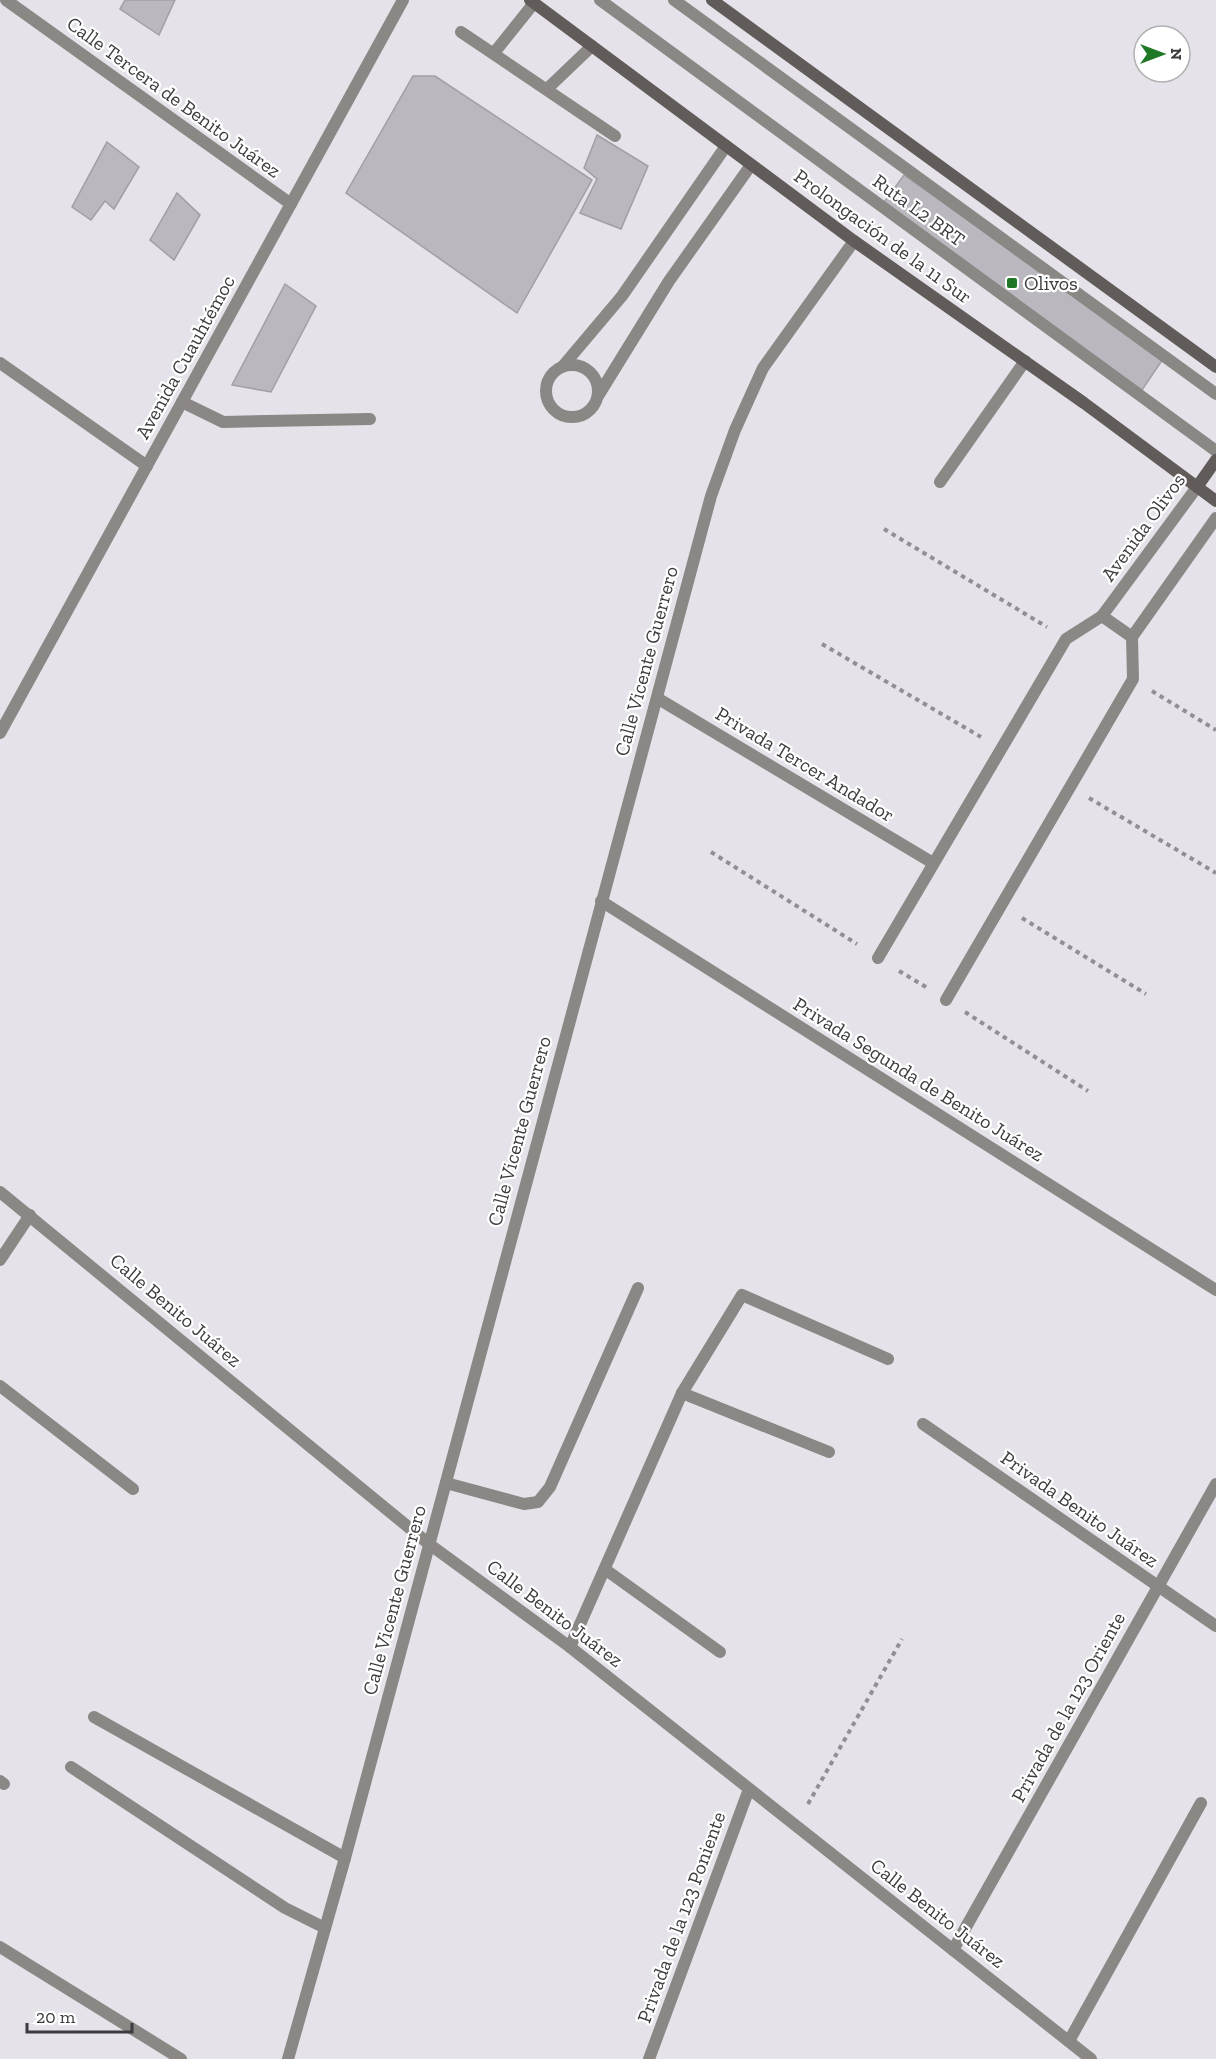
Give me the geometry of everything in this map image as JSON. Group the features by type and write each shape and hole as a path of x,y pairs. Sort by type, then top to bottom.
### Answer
{"main road":[{"path":"712,0 1216,366"},
{"name":"Prolongación de la 11 Sur","path":"534,1 854,242 1025,361 1216,501"},
{"name":"Avenida Olivos","path":"1197,487 1216,460"}],"street":[{"name":"Calle Tercera de Benito Juárez","path":"6,0 291,204"},
{"name":"Avenida Cuauhtémoc","path":"0,731 403,0"},
{"name":"Ruta L2 BRT","path":"600,0 1216,451"},
{"name":"Ruta L2 BRT","path":"674,0 1216,394"},
{"path":"494,53 534,1"},
{"path":"461,32 615,136"},
{"path":"547,89 592,46"},
{"path":"726,146 622,296 562,366 553,373 547,383 546,396 551,407 560,414 578,416 592,407 669,281 751,165"},
{"name":"Calle Vicente Guerrero","path":"288,2059 345,1858 711,496 735,430 763,368 854,242"},
{"path":"940,482 1025,361"},
{"path":"0,363 147,466"},
{"path":"562,366 574,364 592,374 598,396"},
{"path":"182,402 223,422 370,419"},
{"name":"Avenida Olivos","path":"1102,616 1197,487"},
{"path":"946,1000 1133,679 1132,637 1216,518"},
{"path":"878,957 1065,639 1102,616 1132,637"},
{"name":"Privada Tercer Andador","path":"657,698 933,864"},
{"name":"Privada Segunda de Benito Juárez","path":"601,901 1216,1290"},
{"name":"Calle Benito Juárez","path":"0,1192 429,1545 570,1647 1091,2059"},
{"path":"0,1260 30,1215"},
{"path":"446,1483 524,1504 538,1502 550,1487 638,1288"},
{"path":"570,1647 606,1570 682,1393 741,1295 888,1359"},
{"path":"0,1386 133,1489"},
{"path":"682,1393 829,1452"},
{"name":"Privada Benito Juárez","path":"923,1424 1216,1626"},
{"name":"Privada de la 123 Oriente","path":"953,1950 1216,1484"},
{"path":"606,1570 720,1652"},
{"path":"94,1717 345,1858"},
{"path":"71,1767 285,1908 325,1928"},
{"name":"Privada de la 123 Poniente","path":"649,2059 749,1789"},
{"path":"1069,2041 1201,1803"},
{"path":"0,1947 181,2059"}],"path":[{"path":"884,529 1065,639"},
{"path":"822,644 1000,748"},
{"path":"1133,679 1216,730"},
{"path":"1070,787 1216,873"},
{"path":"1001,905 1146,994"},
{"path":"796,1826 902,1639"}],"building":[{"path":"125,0 175,0 159,35 120,9"},
{"path":"413,76 435,76 592,180 517,313 346,193"},
{"path":"597,135 648,166 621,229 580,213 597,179 584,168"},
{"path":"107,142 139,167 114,209 105,201 91,220 72,207"},
{"path":"904,175 1163,359 1142,390 882,205"},
{"path":"177,193 200,215 174,260 150,240"},
{"path":"285,284 316,306 271,392 232,385"}],"place":[{"name":"Olivos","path":"1012,283"}]}
